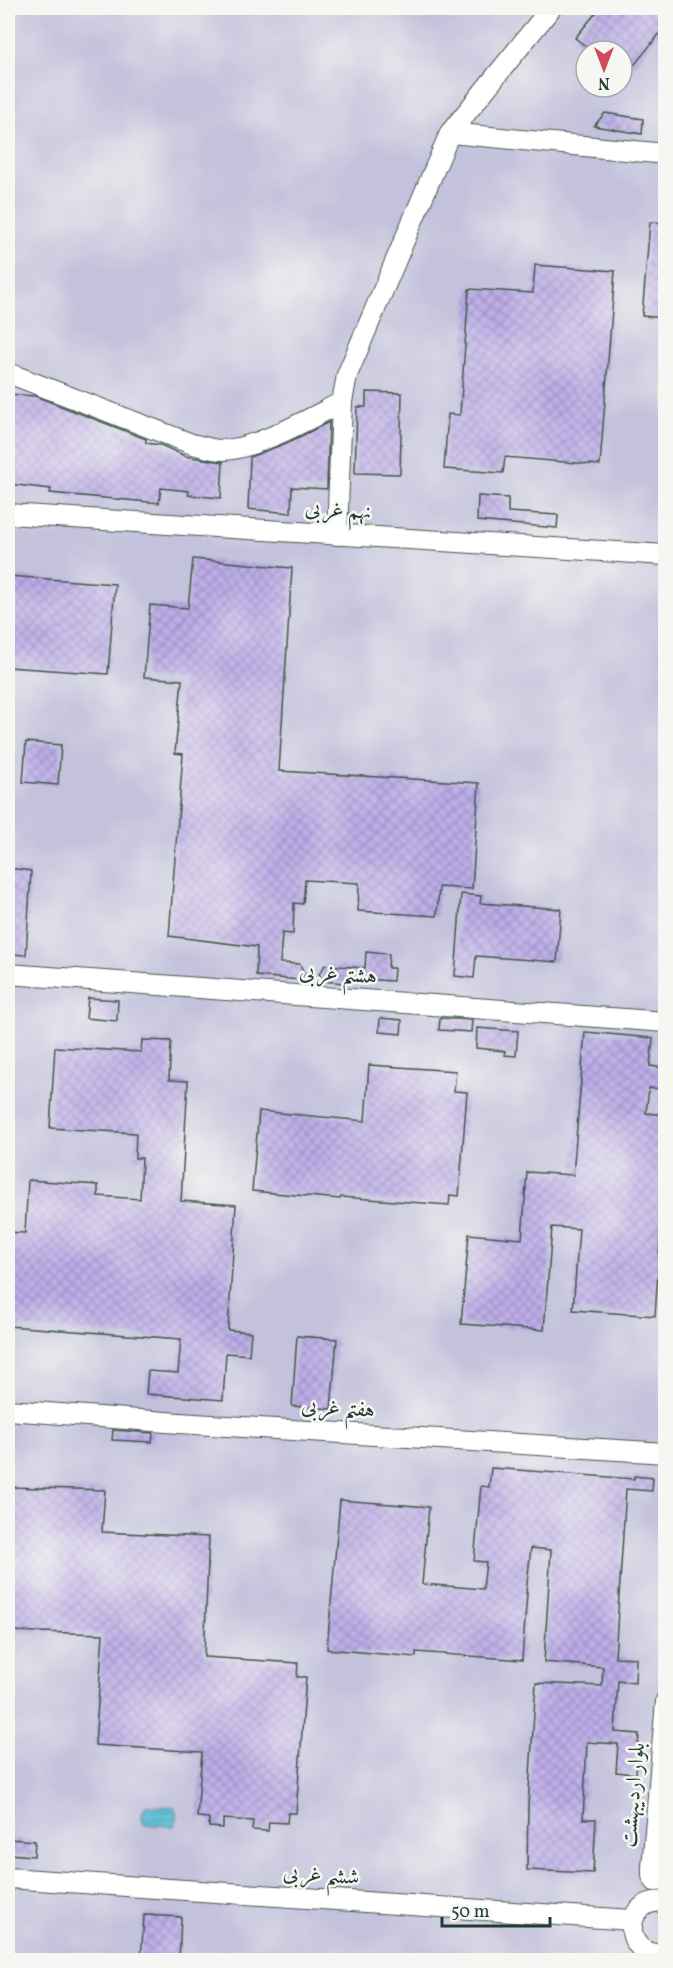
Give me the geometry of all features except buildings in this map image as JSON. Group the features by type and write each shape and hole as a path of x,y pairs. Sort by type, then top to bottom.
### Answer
{"street":[{"path":"338,535 342,402 347,375 450,133 550,8"},
{"path":"450,133 666,154"},
{"path":"8,373 192,444 224,450 281,432 342,402"},
{"name":"نهم غربی","path":"8,514 666,555"},
{"name":"هشتم غربی","path":"8,974 666,1022"},
{"name":"هفتم غربی","path":"8,1410 666,1454"},
{"name":"بلوار اردیبهشت","path":"636,1915 648,1891 659,1878 653,1846 666,1701"},
{"name":"ششم غربی","path":"8,1878 636,1915 655,1902 666,1902"},
{"path":"636,1915 632,1935 643,1960"},
{"path":"635,1942 648,1953 666,1954"}],"shaded area":[{"path":"8,8 665,8 665,1960 8,1960"}],"water":[{"path":"146,1806 174,1807 177,1817 175,1824 173,1826 144,1824 142,1815"}]}
